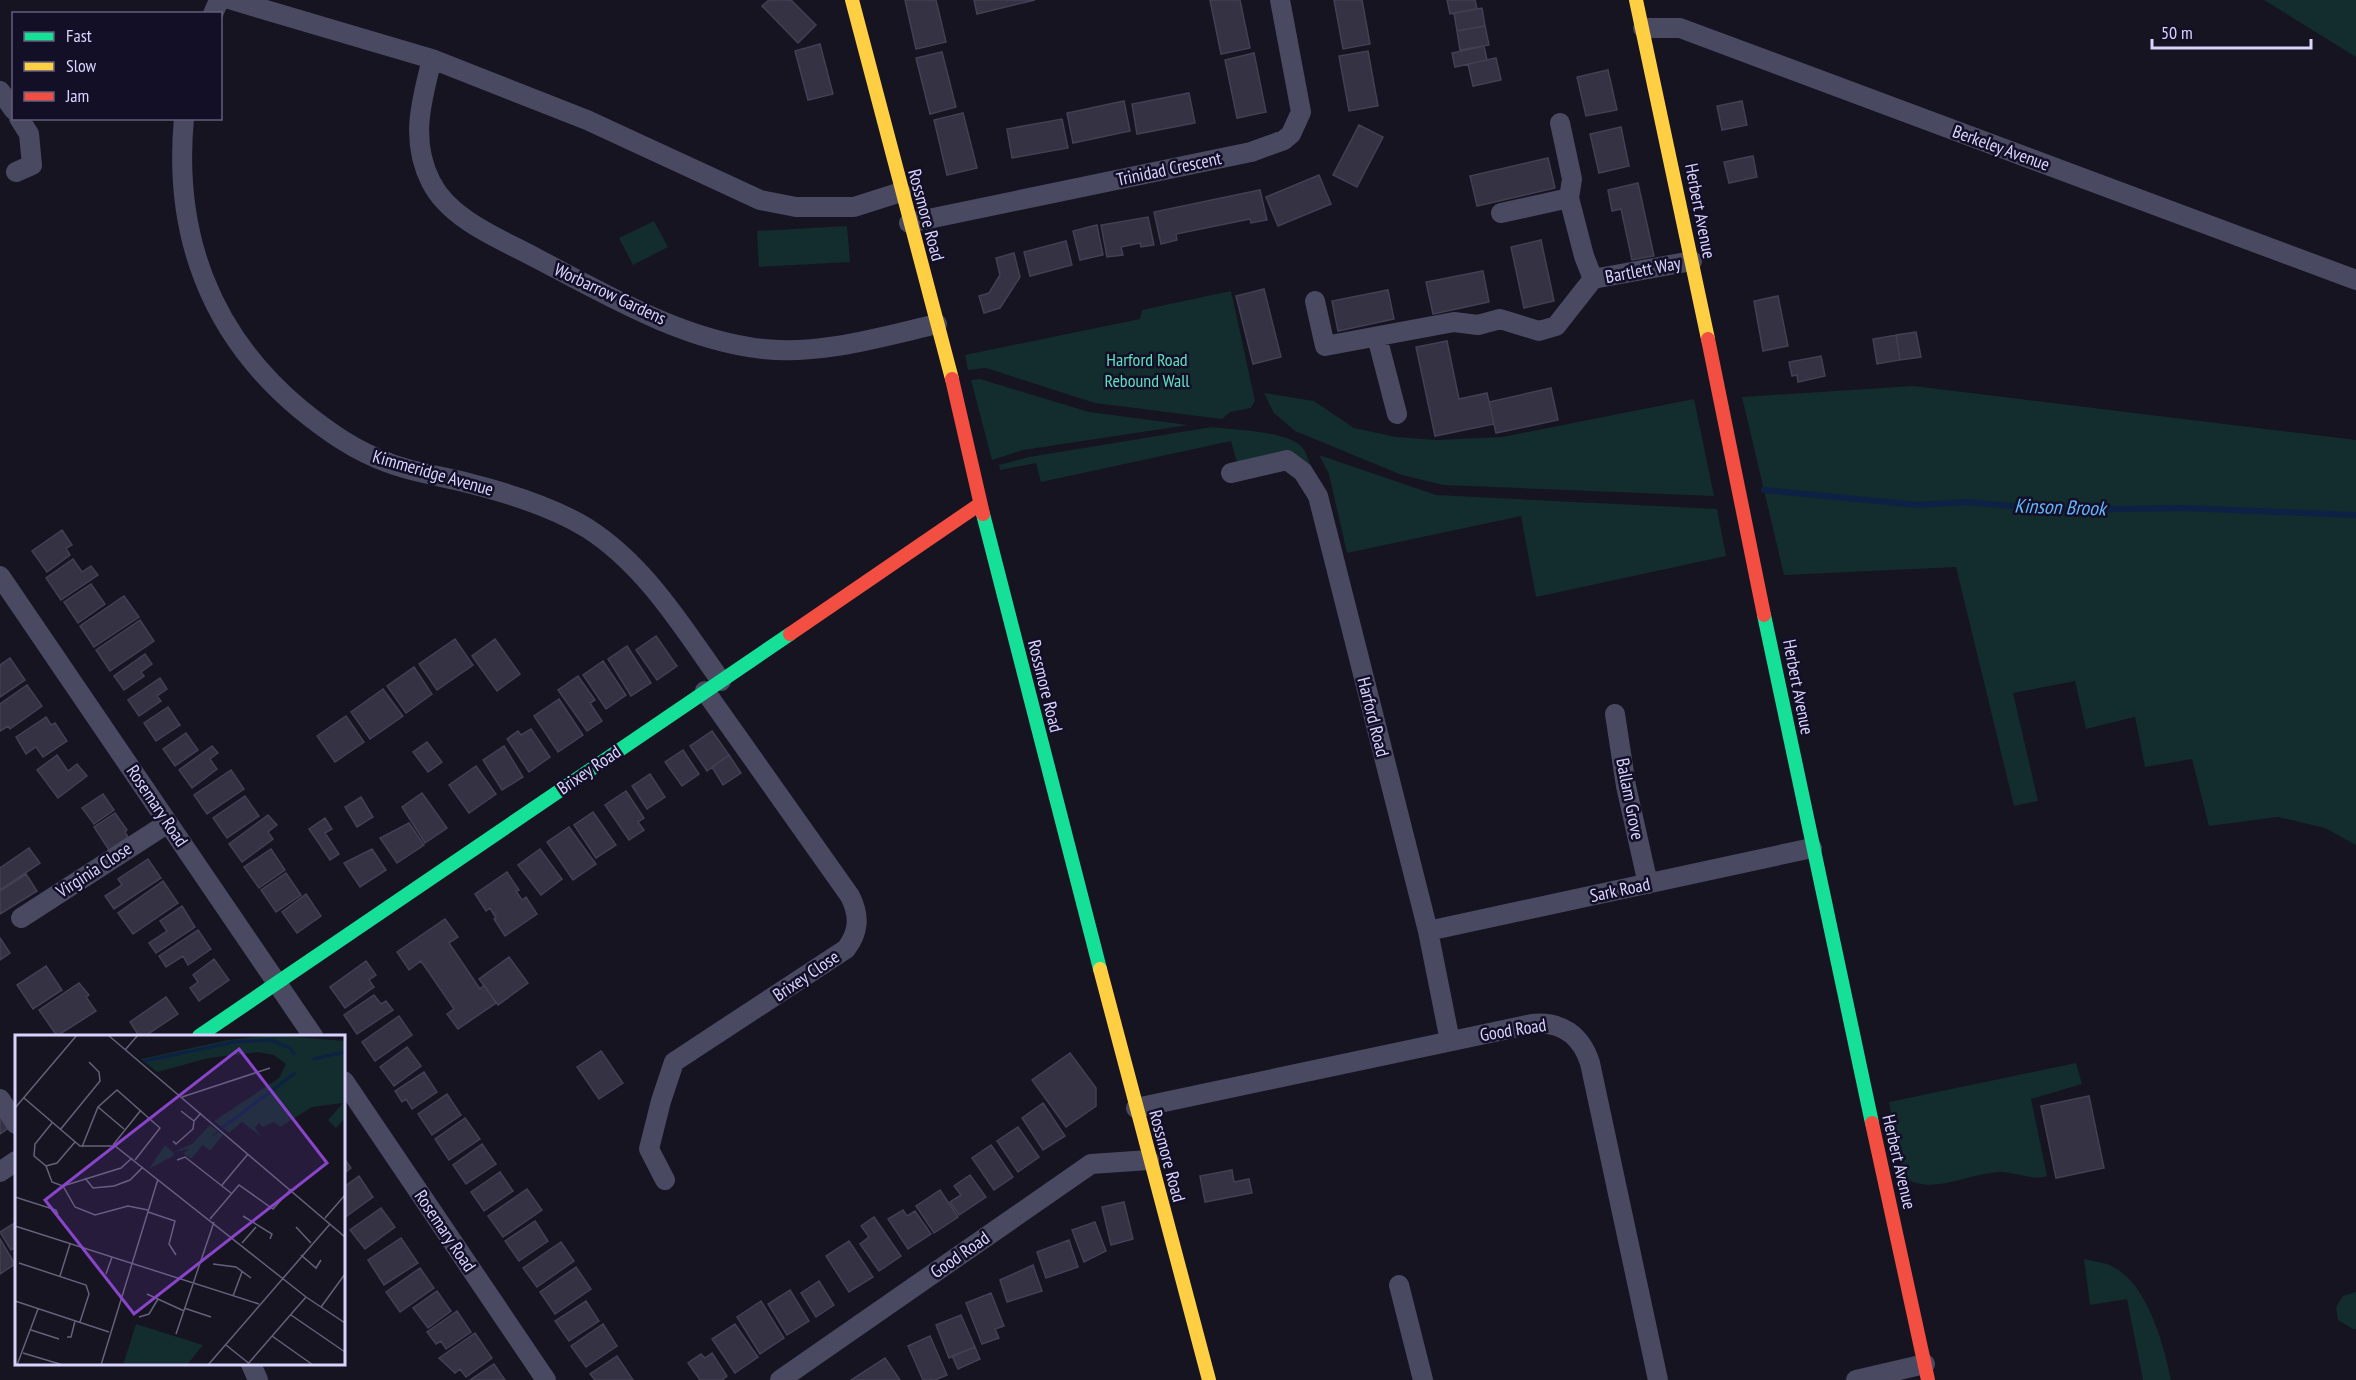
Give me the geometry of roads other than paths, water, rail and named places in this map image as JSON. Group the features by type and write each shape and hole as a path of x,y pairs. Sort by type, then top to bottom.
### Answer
{"street":[{"path":"232,0 432,59 588,120 760,200 796,207 854,207 901,192"},
{"name":"Rossmore Road","path":"852,0 937,324 980,504 1149,1160 1209,1380"},
{"name":"Trinidad Crescent","path":"909,223 1251,152 1284,140 1291,134 1301,112 1280,0"},
{"name":"Herbert Avenue","path":"1636,0 1812,848 1927,1372"},
{"name":"Berkeley Avenue","path":"1643,28 1680,28 2356,280"},
{"name":"Worbarrow Gardens","path":"432,59 420,105 417,135 421,158 432,184 447,203 476,226 606,296 711,337 762,349 803,351 937,324"},
{"path":"0,92 12,107"},
{"path":"16,172 32,165 29,134 20,120"},
{"name":"Kimmeridge Avenue","path":"184,120 180,158 182,189 199,266 216,309 232,336 270,383 325,429 359,450 416,472 467,482 545,507 587,528 647,581 667,604 713,686"},
{"name":"Bartlett Way","path":"1560,123 1572,178 1569,198 1584,256 1593,279"},
{"path":"1501,213 1569,198"},
{"name":"Bartlett Way","path":"1315,302 1325,346 1454,322 1478,325 1500,319 1539,331 1556,326 1593,279 1692,261"},
{"path":"1377,337 1396,414"},
{"name":"Harford Road","path":"1231,473 1287,460 1303,472 1318,496 1428,931 1450,1041"},
{"name":"Brixey Road","path":"199,1035 980,504"},
{"name":"Rosemary Road","path":"0,576 312,1035"},
{"name":"Brixey Close","path":"666,1180 649,1149 674,1062 846,949 856,930 858,918 850,896 713,686"},
{"name":"Ballam Grove","path":"1615,714 1626,786 1648,884"},
{"name":"Virginia Close","path":"21,918 168,823"},
{"name":"Sark Road","path":"1428,931 1812,848"},
{"name":"Good Road","path":"1136,1108 1545,1022 1564,1028 1581,1044 1590,1063 1658,1380"},
{"name":"Rosemary Road","path":"345,1082 546,1380"},
{"path":"0,1099 15,1122"},
{"name":"Good Road","path":"780,1380 1091,1164 1149,1160"},
{"path":"0,1172 15,1162"},
{"path":"1398,1285 1423,1380"},
{"path":"251,1365 258,1380"},
{"path":"1856,1380 1927,1372"}],"waterway":[{"name":"Kinson Brook","path":"1764,490 1918,505 1966,502 2057,510 2184,508 2356,515"}],"park label":[{"name":"Harford Road Rebound Wall","path":"1147,370"}]}
